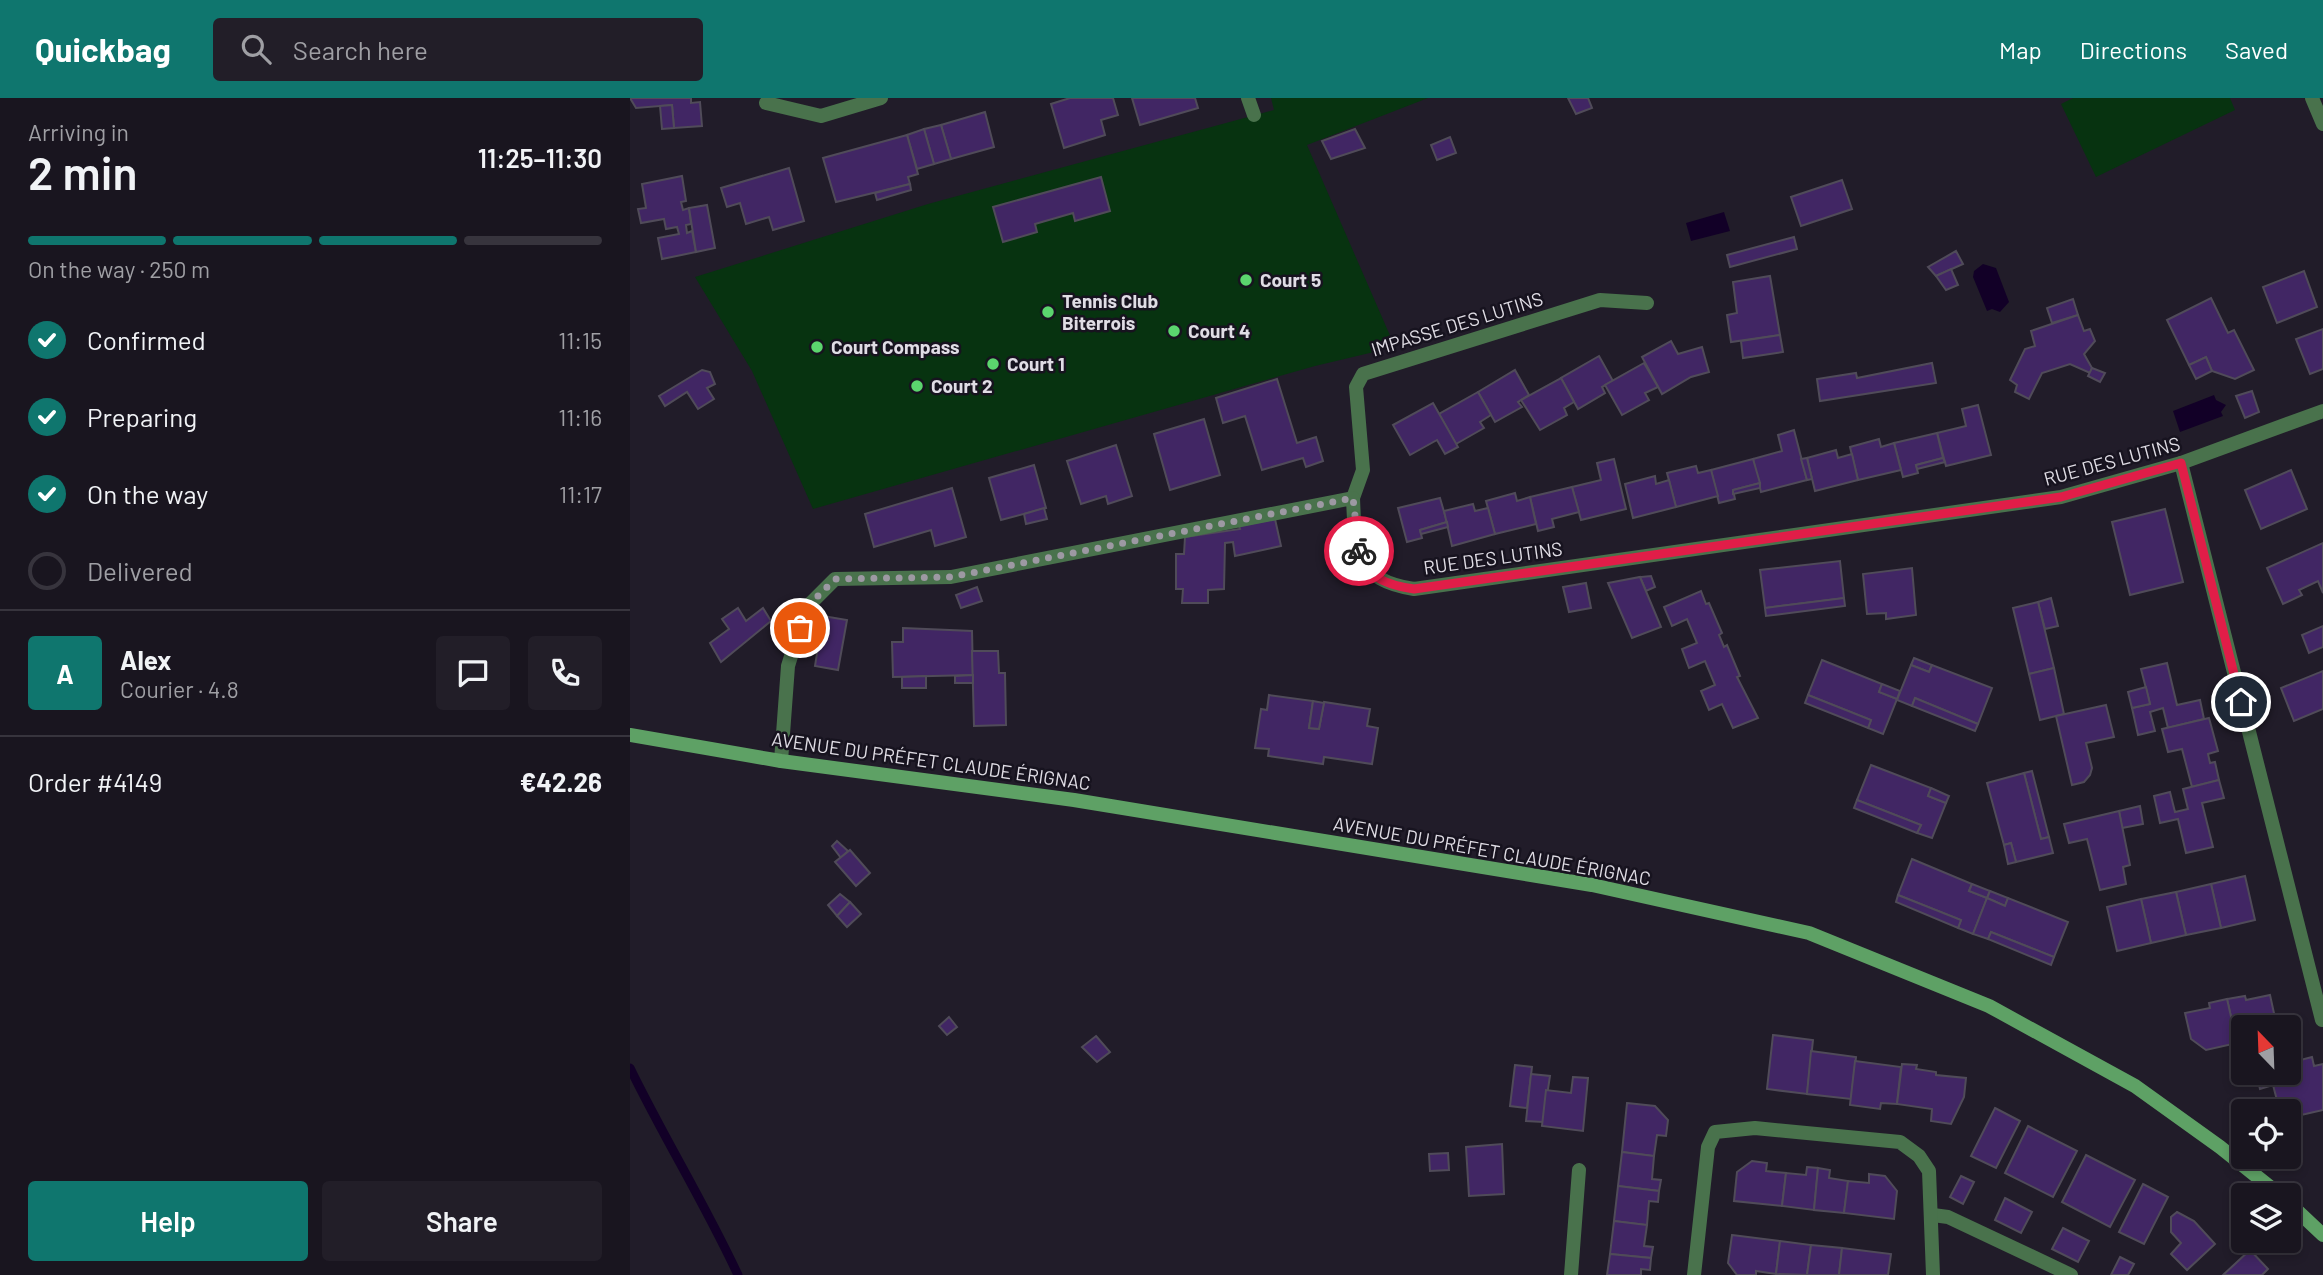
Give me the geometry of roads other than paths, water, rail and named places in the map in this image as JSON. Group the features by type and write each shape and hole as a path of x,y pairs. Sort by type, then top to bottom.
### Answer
{"street":[{"path":"766,103 821,116 881,98"},
{"path":"1248,98 1254,115"},
{"path":"2312,98 2323,124"},
{"name":"IMPASSE DES LUTINS","path":"1353,498 1363,470 1356,387 1363,374 1600,300 1647,303"},
{"name":"RUE DES LUTINS","path":"1353,498 1360,558 1387,585 1414,589 2061,497 2181,463 2323,411"},
{"path":"2181,463 2322,1020"},
{"path":"781,761 788,666 806,608 835,579 951,577 1353,498"},
{"name":"AVENUE DU PRÉFET CLAUDE ÉRIGNAC","path":"630,735 781,761 1074,800 1592,885 1808,933 1989,1006 2135,1086 2265,1183"},
{"path":"1694,1275 1708,1147 1715,1132 1755,1128 1900,1142 1919,1156 1928,1171 1933,1215 1933,1275"},
{"path":"1571,1275 1578,1170"},
{"path":"2301,1214 2323,1235"},
{"path":"1933,1215 1948,1217 2071,1275"}],"waterway":[{"path":"630,1068 738,1275"}],"place":[{"name":"Court 5","path":"1246,280"},
{"name":"Tennis Club Biterrois","path":"1048,312"},
{"name":"Court 4","path":"1174,331"},
{"name":"Court Compass","path":"817,347"},
{"name":"Court 1","path":"993,364"},
{"name":"Court 2","path":"917,386"}]}
